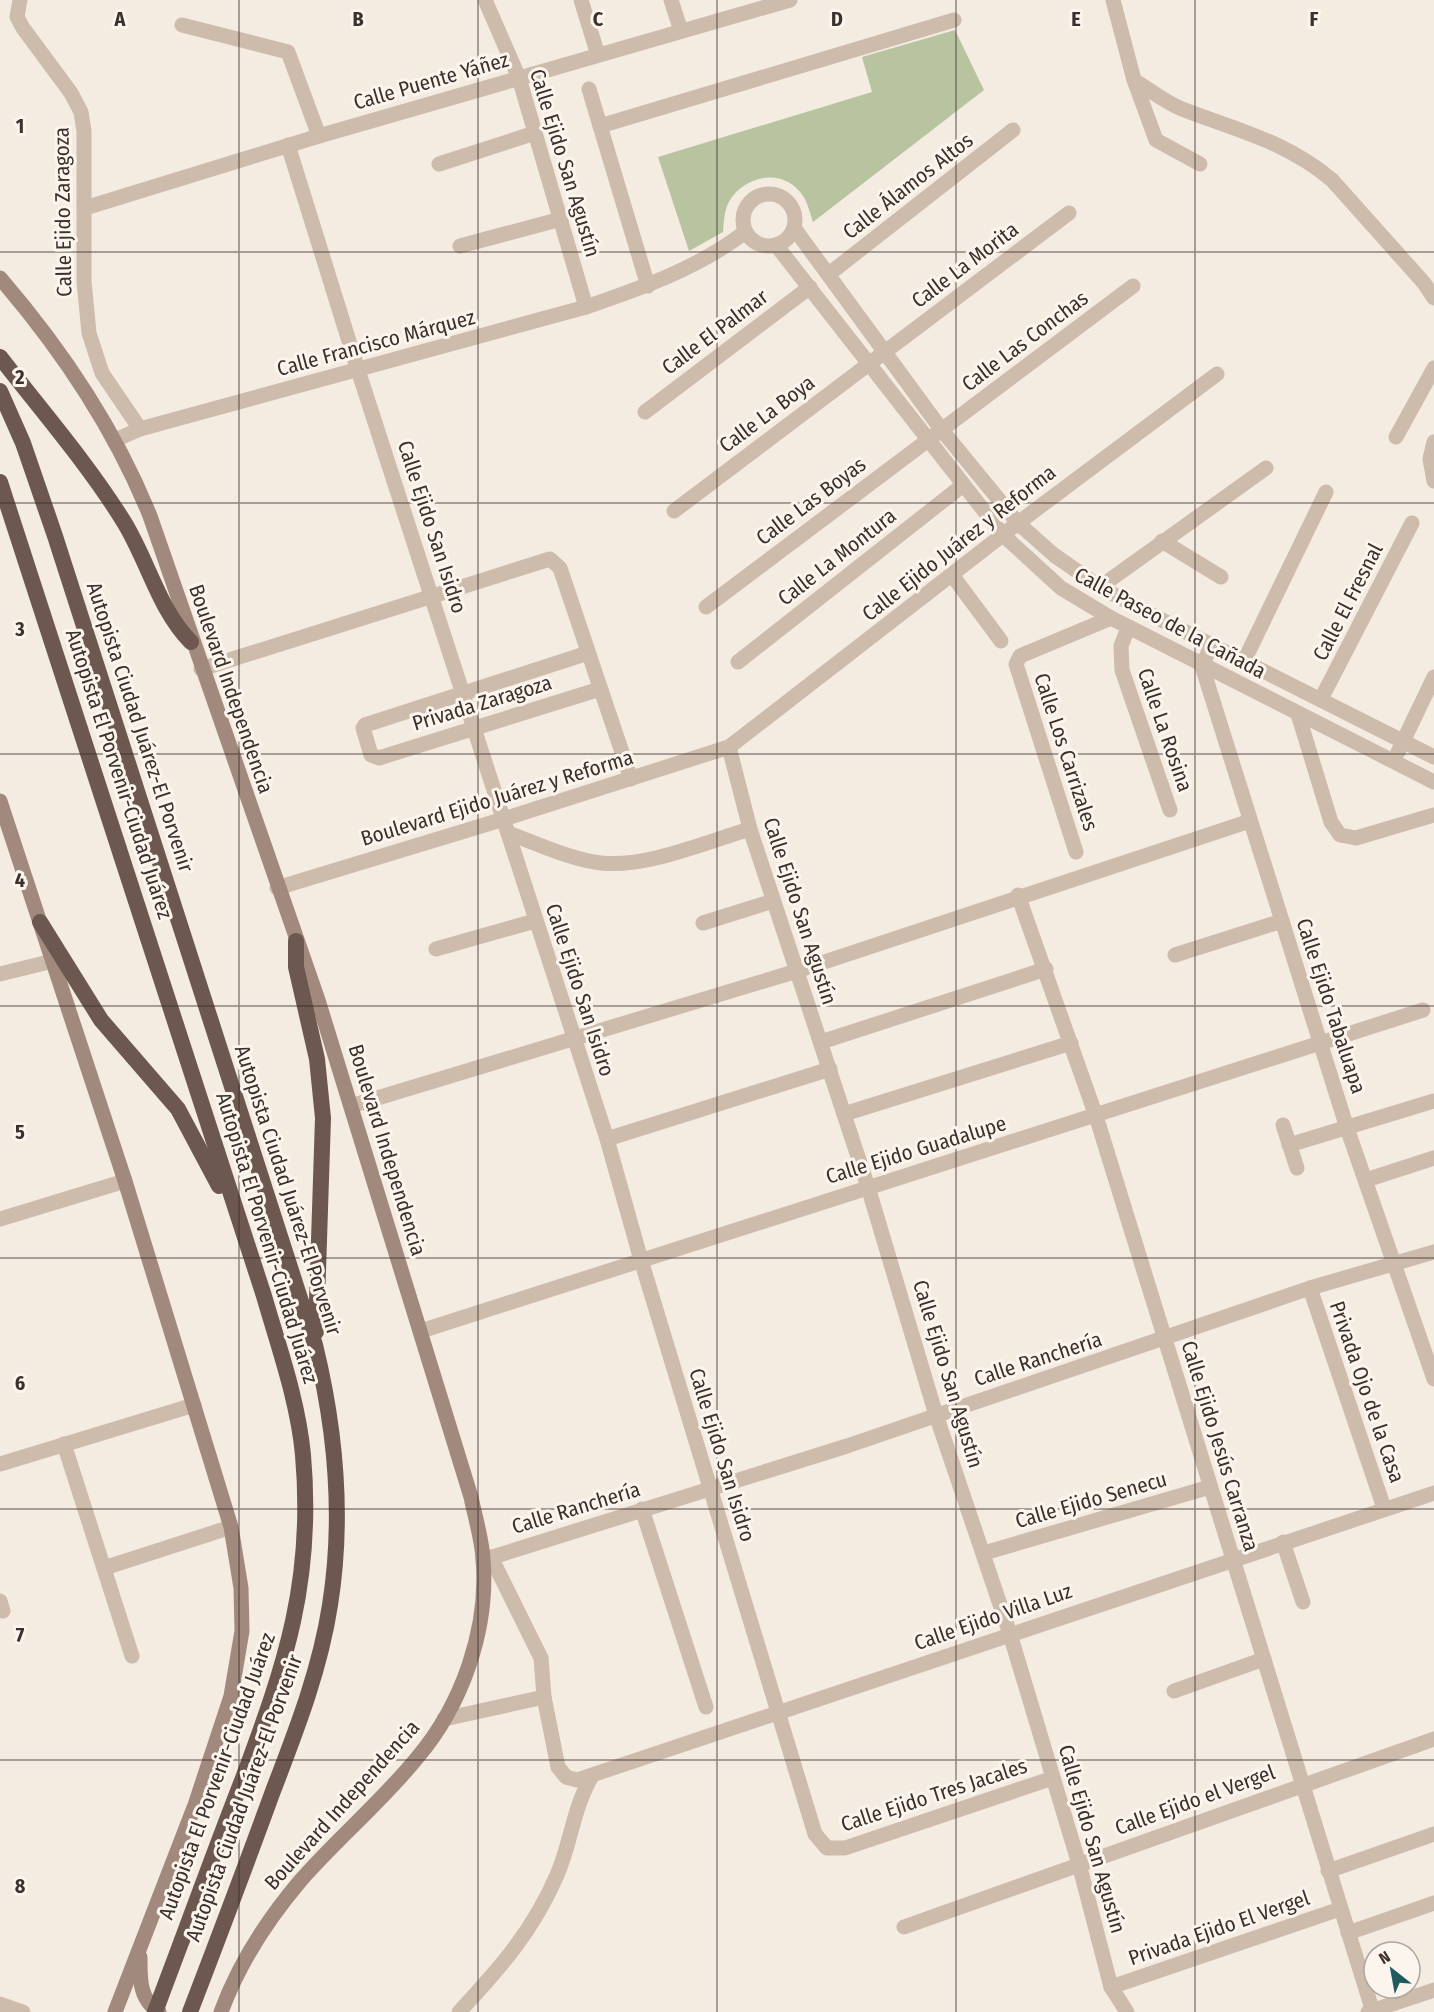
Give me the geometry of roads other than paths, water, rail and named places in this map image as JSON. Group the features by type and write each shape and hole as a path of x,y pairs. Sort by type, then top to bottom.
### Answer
{"highway":[{"path":"0,357 110,500 134,539 172,619 191,642"},
{"name":"Autopista Ciudad Juárez-El Porvenir","path":"0,391 23,443 55,536 315,1345 329,1404 337,1485 335,1558 330,1604 317,1664 301,1718 190,2012"},
{"name":"Autopista El Porvenir-Ciudad Juárez","path":"0,482 267,1306 299,1427 306,1522 301,1582 293,1628 276,1689 157,2012"},
{"path":"40,922 101,1020 178,1109 242,1232"},
{"path":"296,941 296,968 317,1059 323,1108 315,1345"}],"main road":[{"name":"Boulevard Independencia","path":"0,278 55,345 82,384 115,440 150,516 191,642 318,1000 421,1330 487,1558 478,1635 465,1677 444,1719 417,1759 321,1857 278,1908 252,1947 222,2011"},
{"path":"0,801 125,1181 231,1527 238,1562 243,1610 242,1631 231,1696 195,1805 115,2012"},
{"path":"140,1948 141,1989 146,2000 157,2012"}],"street":[{"name":"Calle Ejido San Agustín","path":"485,0 519,78 586,307"},
{"path":"581,0 598,55"},
{"path":"671,0 681,31"},
{"name":"Calle Puente Yáñez","path":"86,207 288,145 681,31 760,4 790,0"},
{"path":"1113,0 1134,80 1156,140 1200,164"},
{"name":"Calle Ejido Zaragoza","path":"18,5 23,28 71,93 81,112 84,131 86,207 85,301 89,333 102,373 140,429"},
{"path":"600,126 954,20"},
{"path":"182,25 288,52 319,136"},
{"path":"1134,80 1166,101 1268,139 1317,168 1332,180 1409,266 1434,298"},
{"path":"589,89 648,286"},
{"name":"Calle Álamos Altos","path":"829,274 1013,130"},
{"path":"439,164 535,133"},
{"name":"Calle Ejido San Isidro","path":"288,145 358,370 607,1139 641,1260 779,1711 814,1834 827,1848"},
{"path":"767,193 776,194 790,204 795,220 794,228 790,236 776,245 758,244 745,232 742,215 751,200 767,193"},
{"name":"Calle La Morita","path":"886,351 1069,213"},
{"path":"460,246 561,219"},
{"path":"794,228 886,351"},
{"name":"Calle Francisco Márquez","path":"115,440 140,429 586,307 648,286 731,243 745,232"},
{"name":"Calle Paseo de la Cañada","path":"776,245 1003,535 1061,588 1128,628 1434,782"},
{"name":"Calle Las Conchas","path":"941,429 1133,286"},
{"name":"Calle El Palmar","path":"645,412 810,287"},
{"name":"Calle La Boya","path":"674,511 886,351"},
{"name":"Calle Paseo de la Cañada","path":"886,351 941,429 1018,523 1054,555 1100,587 1321,699 1402,743 1434,757"},
{"path":"1396,437 1434,368"},
{"path":"82,384 102,373"},
{"name":"Calle Ejido Juárez y Reforma","path":"729,747 1018,523 1217,374"},
{"name":"Calle Las Boyas","path":"706,607 941,429"},
{"path":"1434,442 1430,459 1434,481"},
{"path":"1100,587 1266,468"},
{"name":"Calle La Montura","path":"738,662 963,485"},
{"path":"1244,661 1326,492"},
{"name":"Calle El Fresnal","path":"1321,699 1412,523"},
{"path":"1162,541 1221,577"},
{"path":"201,669 545,559 555,561 560,568 631,779"},
{"path":"952,575 1001,641"},
{"name":"Calle Los Carrizales","path":"1076,852 1016,664 1020,656 1111,618"},
{"name":"Calle La Rosina","path":"1128,628 1121,646 1122,670 1170,810"},
{"path":"1202,666 1212,644"},
{"path":"463,692 588,653"},
{"name":"Calle Ejido Tabaluapa","path":"1202,666 1347,1128 1395,1265 1428,1341 1434,1379"},
{"path":"1392,762 1434,677"},
{"name":"Privada Zaragoza","path":"463,692 365,725 363,728 371,754 376,757 600,689"},
{"path":"1298,714 1331,822 1340,835 1356,838 1434,815"},
{"name":"Calle Ejido San Agustín","path":"729,747 750,829 868,1187 936,1415 1010,1634 1079,1864 1111,1987 1127,2012"},
{"name":"Boulevard Ejido Juárez y Reforma","path":"277,888 506,826 631,779 729,747"},
{"path":"351,1106 797,970 1250,820"},
{"path":"506,826 598,863 615,864 654,858 750,829"},
{"name":"Calle Ejido Jesús Carranza","path":"1018,895 1096,1116 1371,2011"},
{"path":"703,923 773,901"},
{"path":"436,949 535,921"},
{"path":"1175,955 1282,921"},
{"path":"0,974 53,961"},
{"path":"821,1042 1046,969"},
{"name":"Calle Ejido Guadalupe","path":"421,1330 1423,1010"},
{"path":"844,1114 1071,1043"},
{"path":"607,1139 830,1069"},
{"path":"1289,1145 1434,1101"},
{"path":"1283,1125 1297,1168"},
{"path":"1366,1180 1434,1158"},
{"path":"0,1219 125,1181"},
{"name":"Calle Ranchería","path":"487,1558 710,1489 936,1415 1310,1288 1434,1252"},
{"name":"Privada Ojo de la Casa","path":"1310,1288 1384,1508"},
{"path":"0,1464 194,1405"},
{"path":"64,1444 132,1656"},
{"name":"Calle Ejido Senecu","path":"984,1553 1210,1486"},
{"name":"Calle Ejido Villa Luz","path":"544,1697 558,1767 566,1777 577,1780 1231,1559 1434,1493"},
{"path":"642,1509 706,1707"},
{"path":"104,1568 231,1527"},
{"path":"1283,1542 1303,1602"},
{"path":"444,1719 544,1697 542,1669 537,1648 487,1558"},
{"path":"1174,1691 1264,1659"},
{"name":"Calle Ejido el Vergel","path":"904,1927 1434,1739"},
{"path":"459,2012 517,1948 537,1917 558,1873 579,1801 592,1776"},
{"name":"Calle Ejido Tres Jacales","path":"827,1848 845,1848 1053,1778"},
{"name":"Privada Ejido El Vergel","path":"1328,1871 1434,1834"},
{"path":"1348,1933 1434,1903"},
{"name":"Privada Ejido El Vergel","path":"1111,1987 1340,1909"},
{"path":"1371,2011 1434,1990"},
{"path":"0,2004 23,2012"}]}
